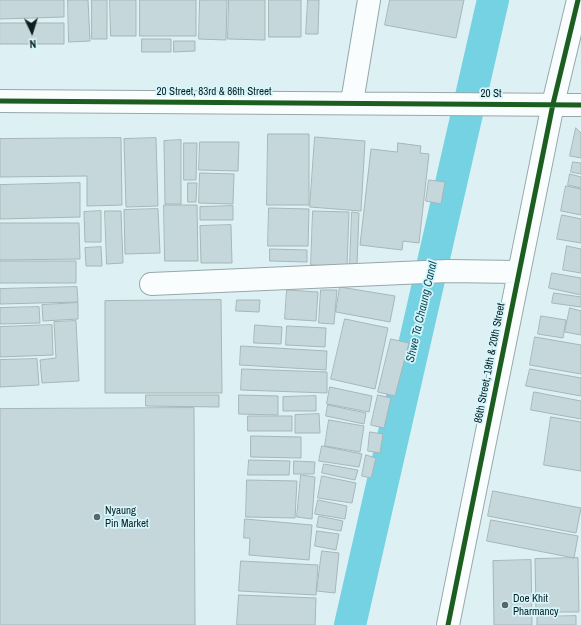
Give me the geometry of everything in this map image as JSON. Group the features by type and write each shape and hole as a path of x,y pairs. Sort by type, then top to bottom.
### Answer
{"street":[{"path":"352,102 369,0"},
{"name":"86th Street, 19th & 20th Street","path":"448,625 518,272 553,104 578,0"},
{"name":"20 Street, 83rd & 86th Street","path":"0,101 352,102 428,104"},
{"name":"20 St","path":"428,104 581,105"},
{"path":"151,284 448,271 518,272"}],"building":[{"path":"0,0 64,0 64,17 0,19"},
{"path":"68,0 88,0 90,41 69,42"},
{"path":"92,0 107,0 107,39 92,39"},
{"path":"110,0 136,0 136,36 111,36"},
{"path":"140,0 196,0 196,36 140,36"},
{"path":"200,0 227,0 226,40 199,39"},
{"path":"229,0 265,0 265,40 228,39"},
{"path":"269,0 301,0 301,37 269,37"},
{"path":"308,0 319,0 318,34 306,34"},
{"path":"390,0 464,0 456,38 385,25"},
{"path":"0,23 64,23 64,44 0,44"},
{"path":"142,39 171,39 171,52 142,52"},
{"path":"174,41 195,41 195,51 174,52"},
{"path":"576,128 581,133 581,158 570,156"},
{"path":"268,134 309,134 309,205 267,205"},
{"path":"315,137 365,141 361,211 310,207"},
{"path":"121,138 122,205 87,206 87,176 0,177 0,139"},
{"path":"156,138 158,206 126,207 124,139"},
{"path":"181,140 181,204 165,204 164,141"},
{"path":"200,142 239,142 238,171 199,170"},
{"path":"184,143 197,143 196,180 184,180"},
{"path":"398,143 421,146 420,153 429,154 419,243 403,241 402,250 360,245 371,149 397,152"},
{"path":"573,162 581,163 581,174 571,172"},
{"path":"200,173 234,174 233,204 199,203"},
{"path":"570,174 581,177 581,188 568,185"},
{"path":"429,180 445,182 441,204 426,201"},
{"path":"80,183 80,217 0,219 0,185"},
{"path":"188,183 197,183 196,202 188,202"},
{"path":"566,186 581,189 581,215 561,211"},
{"path":"164,205 197,205 198,261 165,261"},
{"path":"233,206 233,220 200,220 200,207"},
{"path":"269,208 309,209 308,246 268,246"},
{"path":"158,209 160,253 125,254 124,210"},
{"path":"101,211 101,242 85,242 84,212"},
{"path":"105,211 121,211 123,263 107,264"},
{"path":"313,211 349,212 347,267 311,265"},
{"path":"352,212 359,213 357,264 350,264"},
{"path":"562,215 581,219 581,243 557,239"},
{"path":"0,223 79,223 80,259 0,260"},
{"path":"231,225 232,263 201,263 200,226"},
{"path":"567,246 581,249 581,273 563,270"},
{"path":"101,247 102,266 86,266 85,248"},
{"path":"270,249 307,250 307,262 270,261"},
{"path":"0,261 76,261 76,283 0,283"},
{"path":"552,273 581,278 581,295 549,288"},
{"path":"77,287 78,302 0,304 0,289"},
{"path":"340,287 395,296 390,322 336,312"},
{"path":"287,290 318,292 316,321 285,319"},
{"path":"321,290 337,290 334,324 319,323"},
{"path":"554,293 581,297 581,307 552,303"},
{"path":"221,300 222,393 105,393 105,301"},
{"path":"237,300 260,300 259,312 236,311"},
{"path":"78,303 78,319 43,321 42,305"},
{"path":"39,307 40,323 0,324 0,308"},
{"path":"570,308 581,311 581,335 565,332"},
{"path":"541,316 566,320 563,338 538,334"},
{"path":"345,319 388,328 375,389 331,379"},
{"path":"76,321 79,381 42,383 40,360 56,358 54,322"},
{"path":"52,325 53,355 0,357 0,327"},
{"path":"255,325 282,327 281,344 254,343"},
{"path":"287,326 326,328 325,347 286,345"},
{"path":"535,337 581,345 581,374 530,365"},
{"path":"391,339 409,343 395,396 378,392"},
{"path":"241,346 327,351 326,370 240,365"},
{"path":"37,359 39,385 0,387 0,360"},
{"path":"242,369 327,372 327,393 241,390"},
{"path":"530,369 581,378 581,396 526,386"},
{"path":"330,387 372,396 369,412 327,404"},
{"path":"534,392 581,401 581,419 531,410"},
{"path":"146,395 219,395 219,407 146,406"},
{"path":"239,395 278,396 278,415 239,414"},
{"path":"378,395 391,398 384,428 371,425"},
{"path":"316,396 316,411 283,411 283,397"},
{"path":"328,405 366,413 364,424 326,416"},
{"name":"Nyaung Pin Market","path":"194,408 195,625 0,625 0,409"},
{"path":"319,414 320,433 295,433 295,415"},
{"path":"248,416 292,416 292,431 248,431"},
{"path":"551,417 581,422 581,471 544,465"},
{"path":"329,420 364,426 360,452 325,446"},
{"path":"370,432 383,434 380,453 368,451"},
{"path":"251,436 301,437 301,458 251,457"},
{"path":"322,446 362,454 359,467 319,461"},
{"path":"366,455 376,458 371,478 362,476"},
{"path":"249,460 290,461 289,475 248,475"},
{"path":"294,461 315,462 314,474 294,474"},
{"path":"324,464 358,470 355,480 322,473"},
{"path":"301,475 315,477 312,519 297,517"},
{"path":"322,476 356,483 352,503 318,498"},
{"path":"247,480 297,481 295,518 246,517"},
{"path":"493,491 581,508 576,533 488,516"},
{"path":"318,500 347,506 345,519 315,514"},
{"path":"319,516 343,521 341,531 317,527"},
{"path":"245,519 312,525 309,560 249,555 250,538 244,538"},
{"path":"491,520 578,536 574,558 487,541"},
{"path":"317,531 339,534 336,550 315,546"},
{"path":"322,551 339,553 335,593 317,591"},
{"path":"578,558 579,612 536,612 535,559"},
{"path":"531,560 532,625 494,625 493,561"},
{"path":"241,561 318,565 316,595 239,591"},
{"path":"239,595 316,598 315,625 237,625"},
{"path":"576,616 576,625 537,625 537,617"}],"waterway":[{"name":"Shwe Ta Chaung Canal","path":"350,625 493,0"}],"cycle path":[{"path":"448,625 553,104 578,0"},
{"path":"0,101 581,105"}],"place":[{"name":"Nyaung Pin Market","path":"97,517"},
{"name":"Doe Khit Pharmancy","path":"505,605"}]}
